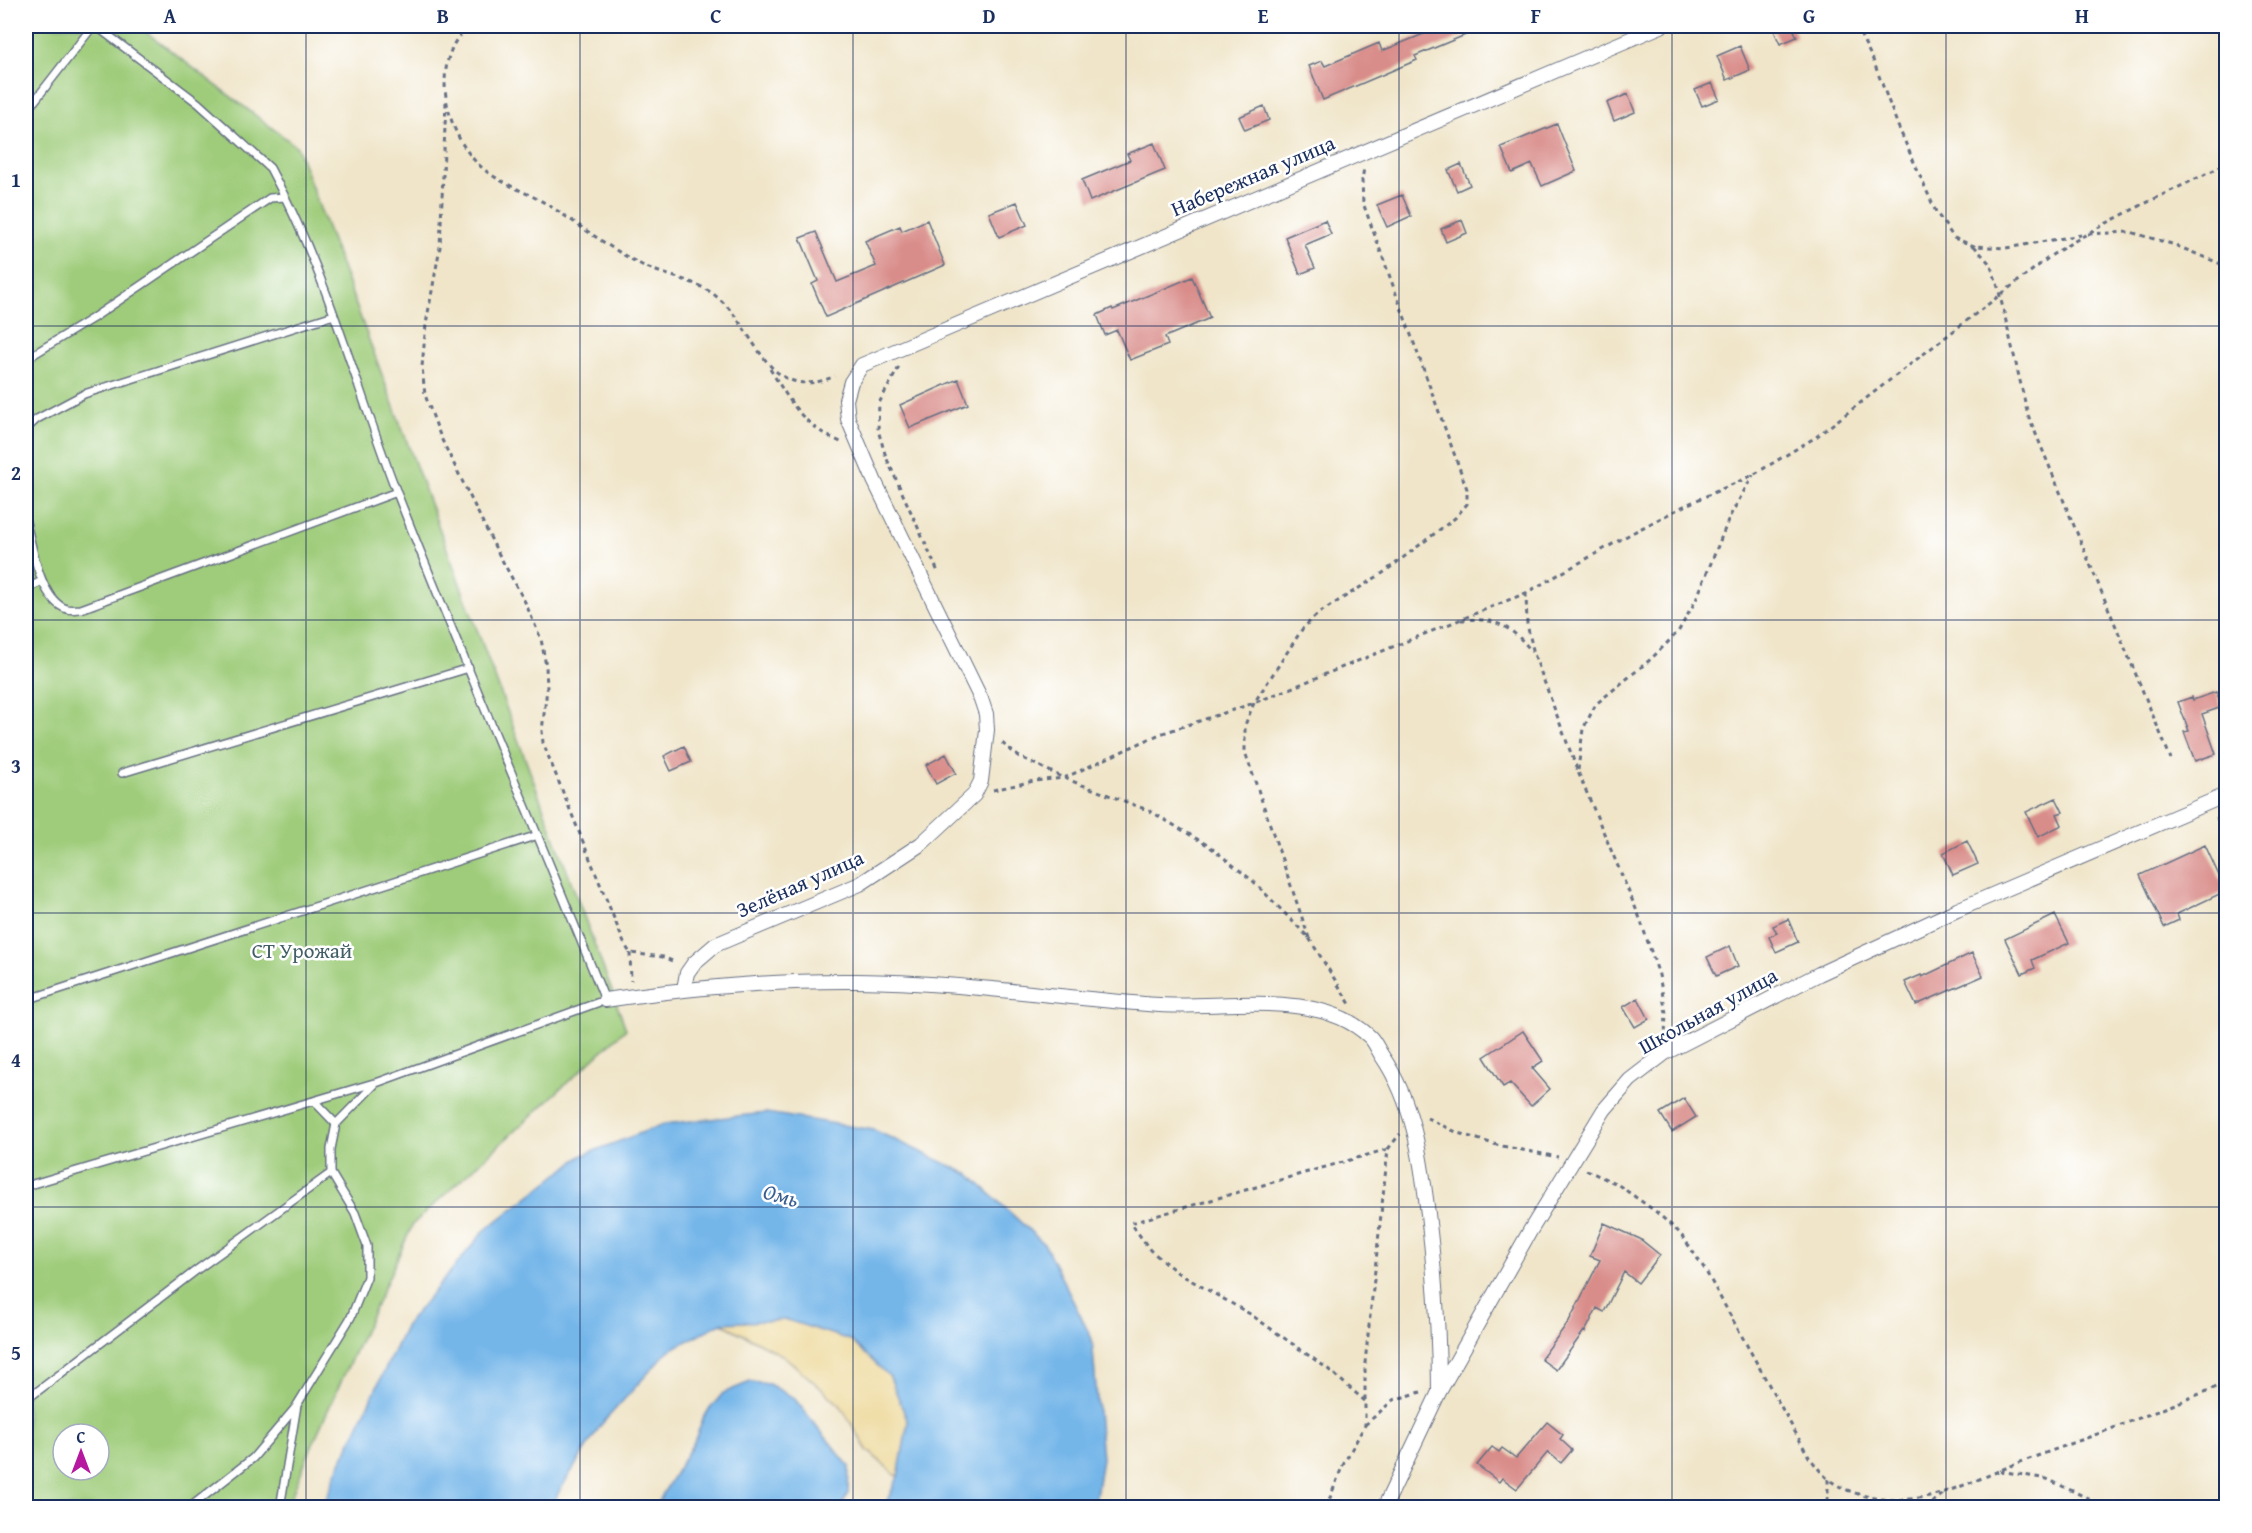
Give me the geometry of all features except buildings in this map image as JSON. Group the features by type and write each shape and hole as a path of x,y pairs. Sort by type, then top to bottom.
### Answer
{"street":[{"name":"Набережная улица","path":"862,365 1661,26"},
{"path":"862,365 851,382 846,400 848,418 874,480 981,699 987,730 981,781 974,795"},
{"name":"Зелёная улица","path":"687,973 694,963 715,945 860,884 921,844 974,795"},
{"name":"Школьная улица","path":"1384,1508 1439,1392 1524,1240 1604,1110 1630,1080 1665,1053 1820,974 1957,910 2226,795"},
{"path":"684,989 687,973"},
{"path":"606,1000 684,989 746,984 857,981 948,986 1163,1005 1285,1005 1319,1010 1343,1018 1370,1038 1393,1071 1409,1110 1421,1161 1434,1262 1439,1392"}],"lane":[{"path":"26,112 95,26 198,103 270,168 297,222 334,315 397,492 606,1000 376,1083 26,1186"},
{"path":"26,359 93,318 270,198 285,197"},
{"path":"26,429 37,418 84,394 334,315"},
{"path":"26,522 42,581 54,601 67,609 81,609 397,492"},
{"path":"26,589 42,581"},
{"path":"123,774 470,668"},
{"path":"26,1000 538,835"},
{"path":"189,1508 253,1458 297,1405 351,1317 367,1277 367,1246 355,1213 331,1173 332,1149 336,1124 376,1083"},
{"path":"314,1101 336,1124"},
{"path":"26,1400 198,1269 331,1173"},
{"path":"280,1508 297,1405"}],"path":[{"path":"467,26 452,49 446,75 440,247 426,324 422,368 425,395 441,438 525,602 541,639 547,689 542,731 543,743 602,891 630,953 633,996"},
{"path":"1856,26 1873,60 1898,126 1936,212 1954,238 1974,246 2006,248 2084,234 2130,232 2172,244 2226,266"},
{"path":"446,102 455,131 466,152 485,171 507,186 527,193 605,244 644,266 696,285 717,296 734,315 797,412 826,436 861,449"},
{"path":"1353,1010 1309,938 1245,752 1245,725 1254,703 1303,628 1319,613 1383,573 1455,518 1467,504 1467,489 1363,203 1362,180 1367,150"},
{"path":"974,795 1004,787 1064,778 1160,734 1254,703 1526,593 1634,532 1753,475 1816,437 2052,255 2084,234 2226,164"},
{"path":"1974,246 1990,264 2000,296 2028,416 2170,759"},
{"path":"917,341 892,377 879,403 878,430 886,457 941,578"},
{"path":"768,365 784,378 802,383 821,382 862,365"},
{"path":"1578,772 1583,729 1596,705 1651,659 1678,632 1696,600 1730,516 1753,475"},
{"path":"1526,593 1527,624 1534,654 1578,772 1639,916 1659,975 1666,1013 1665,1053"},
{"path":"1456,620 1479,618 1501,624 1520,636 1534,654"},
{"path":"987,730 1018,756 1064,778 1150,811 1209,846 1253,881 1309,938"},
{"path":"2211,801 2226,844"},
{"path":"630,953 663,957 678,963 687,973"},
{"path":"1409,1110 1458,1133 1497,1144 1549,1154 1571,1162 1617,1184 1655,1211 1680,1233 1704,1268 1809,1457 1828,1479 1855,1493 1883,1499 1911,1498 1946,1492 2156,1413 2226,1383"},
{"path":"1365,1425 1365,1363 1388,1149 1397,1136 1412,1125"},
{"path":"1365,1401 1328,1369 1250,1314 1178,1273 1150,1250 1131,1222 1388,1149"},
{"path":"1326,1508 1342,1467 1365,1425 1393,1400 1417,1392 1439,1392"},
{"path":"1998,1471 2047,1479 2109,1508"},
{"path":"1828,1479 1828,1508"},
{"path":"1925,1508 1946,1492"}],"green space":[{"name":"СТ Урожай","path":"26,26 138,26 297,147 626,1029 413,1224 313,1443 287,1507 26,1507"}],"sand":[{"path":"788,1320 850,1340 890,1377 908,1422 898,1477 867,1450 840,1405 784,1356 721,1323"}],"water":[{"name":"Омь","path":"766,1113 874,1130 970,1175 1045,1245 1092,1339 1102,1459 1094,1507 884,1507 898,1477 908,1422 890,1377 850,1340 787,1320 721,1323 668,1351 600,1426 558,1493 552,1507 323,1507 336,1473 406,1325 485,1230 581,1156 664,1124"},
{"path":"750,1382 769,1384 794,1398 849,1466 848,1495 840,1507 655,1507 694,1442 704,1416 723,1393"}]}
